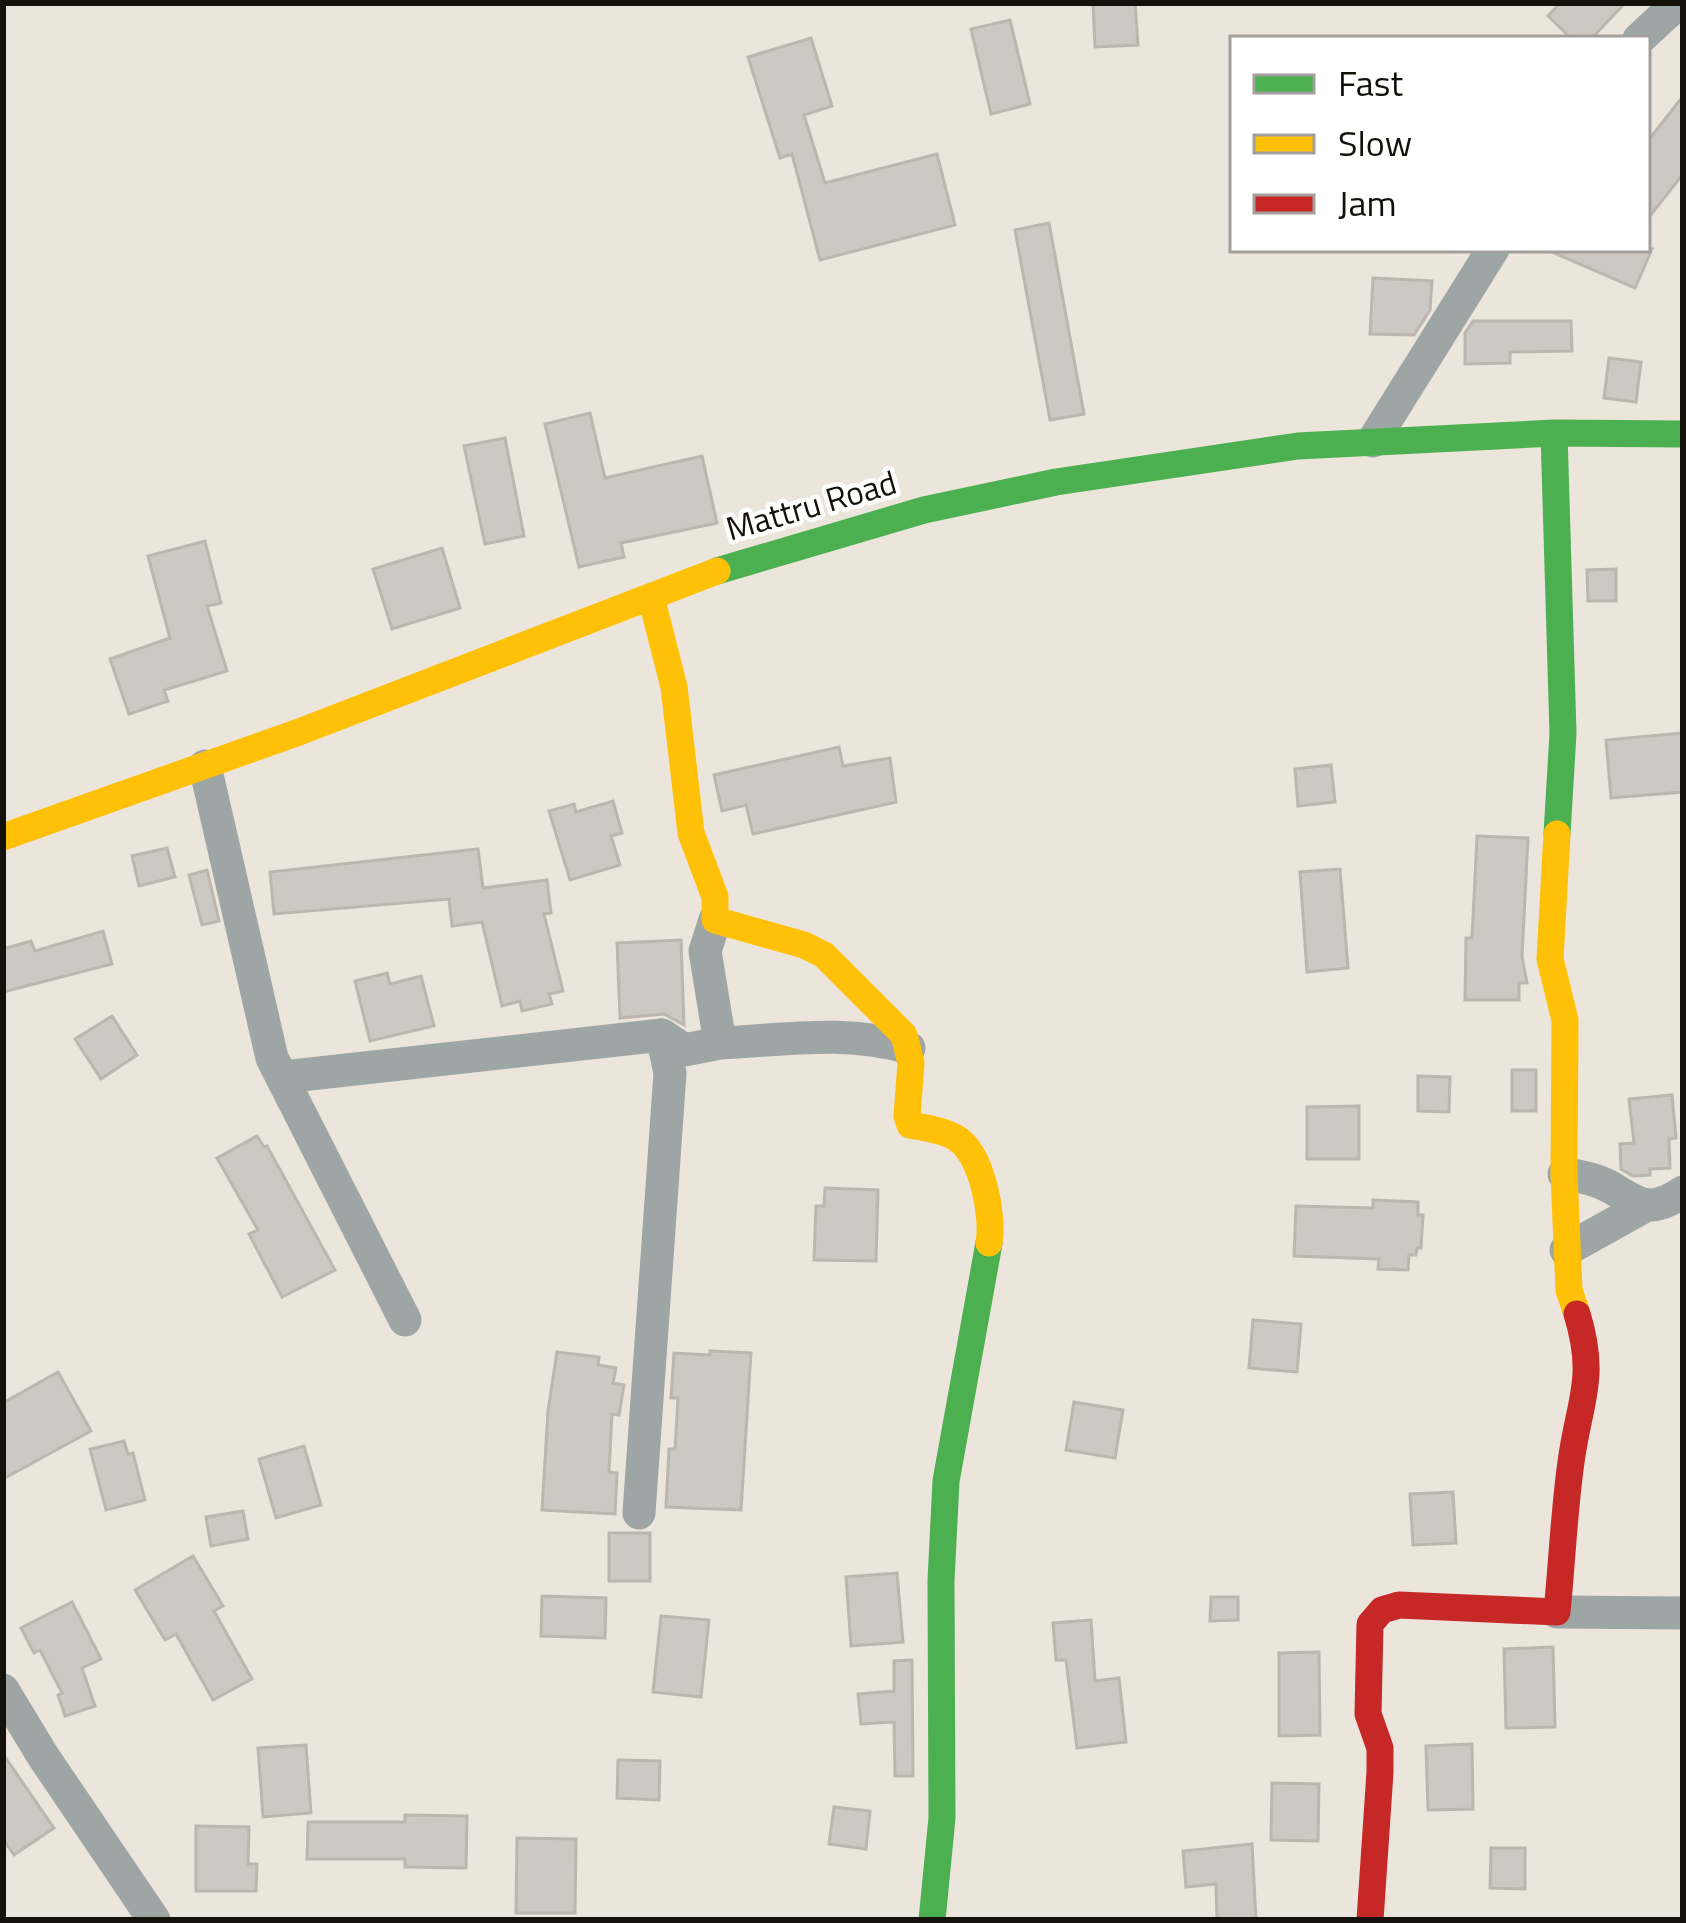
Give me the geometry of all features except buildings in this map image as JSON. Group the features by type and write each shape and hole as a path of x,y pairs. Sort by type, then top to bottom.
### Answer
{"street":[{"path":"1642,36 1678,3"},
{"path":"1372,441 1491,252"},
{"path":"1554,434 1563,733 1550,959 1565,1020 1569,1291 1584,1338 1587,1370 1584,1408 1571,1457 1557,1612"},
{"name":"Mattru Road","path":"3,837 205,766 700,576 925,509 1056,482 1298,446 1554,434 1683,434"},
{"path":"651,597 674,687 691,833 715,897 715,920 705,951 720,1043"},
{"path":"205,766 272,1058 405,1320"},
{"path":"715,920 824,955 904,1035 909,1048 910,1125 960,1139 969,1149 993,1224 946,1481 941,1581 942,1818 932,1920"},
{"path":"283,1077 662,1035 683,1050 720,1043 845,1036 874,1037 909,1048"},
{"path":"639,1513 670,1073 662,1035"},
{"path":"1564,1174 1588,1177 1645,1206"},
{"path":"1567,1250 1645,1206 1668,1202 1683,1192"},
{"path":"1370,1920 1380,1748 1368,1714 1370,1624 1382,1610 1399,1605 1683,1613"},
{"path":"3,1690 154,1920"}],"traffic: fast":[{"path":"717,571 924,510 1056,482 1298,446 1554,433 1683,434"},
{"path":"1554,433 1563,733 1557,834"},
{"path":"932,1920 942,1818 941,1581 946,1481 989,1243"}],"traffic: slow":[{"path":"3,837 299,732 717,571"},
{"path":"651,597 674,687 691,833 715,897 715,920 824,955 904,1035 911,1063 910,1125 951,1135 973,1157 988,1202 989,1243"},
{"path":"1557,834 1550,959 1565,1020 1564,1174 1569,1290 1577,1314"}],"traffic: jam":[{"path":"1370,1920 1380,1772 1380,1748 1368,1714 1370,1624 1382,1610 1399,1605 1557,1612 1569,1481 1586,1373 1577,1314"}]}
